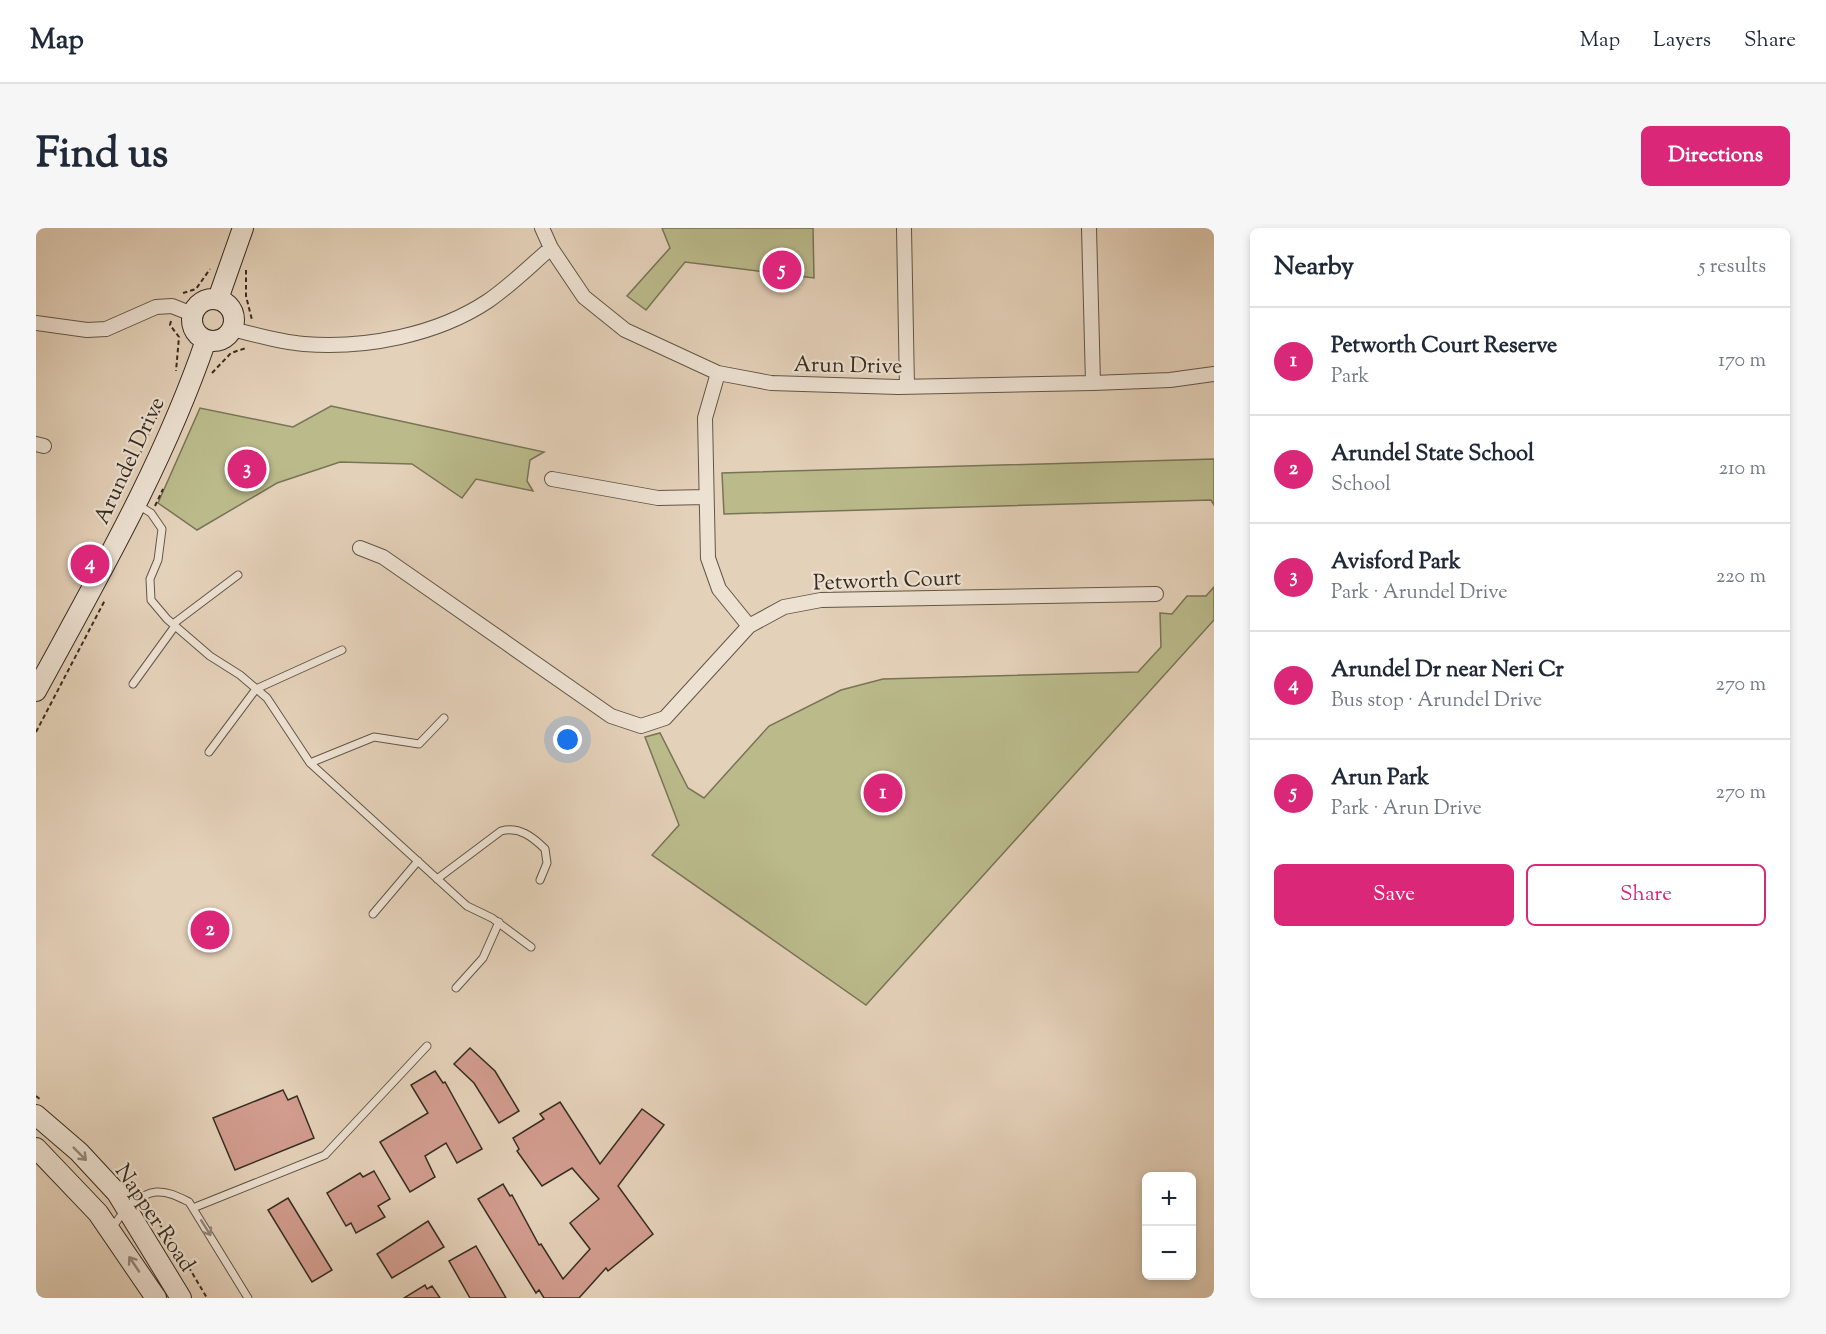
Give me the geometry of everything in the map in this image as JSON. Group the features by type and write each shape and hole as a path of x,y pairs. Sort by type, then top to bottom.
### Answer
{"main road":[{"path":"218,299 243,228"},
{"path":"218,299 230,308 234,322 232,329 221,340 206,340 194,330 192,314 202,302 218,299"},
{"name":"Arundel Drive","path":"36,691 136,504 194,375 206,340"},
{"name":"Napper Road","path":"36,1115 79,1152 117,1193 182,1298"},
{"name":"Napper Road","path":"36,1148 83,1195 111,1230 156,1298"}],"street":[{"name":"Arun Drive","path":"542,228 551,248 584,297 625,330 718,373 771,383 908,387 1170,380 1214,374"},
{"path":"904,228 908,387"},
{"path":"1089,228 1093,383"},
{"path":"232,329 303,344 349,344 391,338 440,326 488,301 551,248"},
{"path":"36,323 87,330 106,329 156,307 172,306 192,314"},
{"path":"718,373 705,418 708,558 719,589 749,626"},
{"path":"552,479 658,498 706,497"},
{"name":"Petworth Court","path":"360,548 384,557 611,716 641,726 665,718 749,626 784,607 821,600 1156,594"}],"lane":[{"path":"136,504 151,513 162,529 158,560 150,579 151,600 174,625 210,656 267,698 310,763 466,906 499,922 531,947"},
{"path":"133,684 174,625 238,575"},
{"path":"209,752 256,690 342,650"},
{"path":"310,763 374,737 419,744 444,718"},
{"path":"437,879 501,831 511,828 520,831 546,849 547,863 540,880"},
{"path":"373,914 418,861"},
{"path":"456,988 483,958 499,922"},
{"path":"193,1208 325,1155 427,1046"},
{"path":"111,1230 126,1208 154,1192 173,1194 189,1202 248,1298"}],"path":[{"path":"183,293 196,289 215,262"},
{"path":"247,265 246,296 252,321"},
{"path":"171,321 171,325 178,333 180,346 174,376"},
{"path":"208,379 231,353 246,348"},
{"path":"129,478 164,402"}],"green space":[{"path":"662,228 813,228 814,278 685,262 646,310 627,296 670,248"},
{"path":"331,406 544,452 530,460 527,481 533,491 476,479 462,498 412,464 340,462 277,483 197,530 158,503 200,408 293,427"},
{"path":"1214,459 1214,505 1211,500 724,514 722,473"},
{"path":"1214,587 1214,620 866,1005 652,855 679,825 645,737 660,733 688,788 704,798 769,726 841,690 883,679 1138,672 1161,647 1160,613 1172,614 1187,596 1206,596"}],"building":[{"path":"470,1048 495,1071 519,1111 499,1123 474,1083 454,1064"},
{"path":"435,1071 443,1083 445,1082 482,1149 457,1163 446,1143 425,1156 435,1177 410,1192 380,1142 428,1113 411,1085"},
{"path":"283,1090 288,1100 297,1096 314,1138 235,1170 213,1118"},
{"path":"560,1102 600,1164 642,1109 664,1125 618,1186 653,1234 608,1271 606,1268 579,1298 544,1298 539,1290 536,1293 478,1199 503,1184 510,1196 512,1195 539,1245 541,1244 563,1279 590,1249 570,1223 599,1199 572,1168 542,1186 517,1151 519,1149 513,1138 544,1119 540,1114"},
{"path":"374,1171 390,1199 378,1206 385,1217 356,1233 351,1223 346,1226 327,1193 360,1173 363,1177"},
{"path":"288,1198 332,1270 312,1282 268,1210"},
{"path":"428,1221 444,1247 392,1278 377,1254"},
{"path":"476,1246 506,1298 470,1298 449,1261"},
{"path":"425,1285 427,1289 432,1286 440,1298 404,1298"}],"place":[{"name":"Arun Park","path":"782,270"},
{"name":"Avisford Park","path":"247,469"},
{"name":"Arundel Dr near Neri Cr","path":"90,564"},
{"name":"Petworth Court Reserve","path":"883,793"},
{"name":"Arundel State School","path":"210,930"}]}
